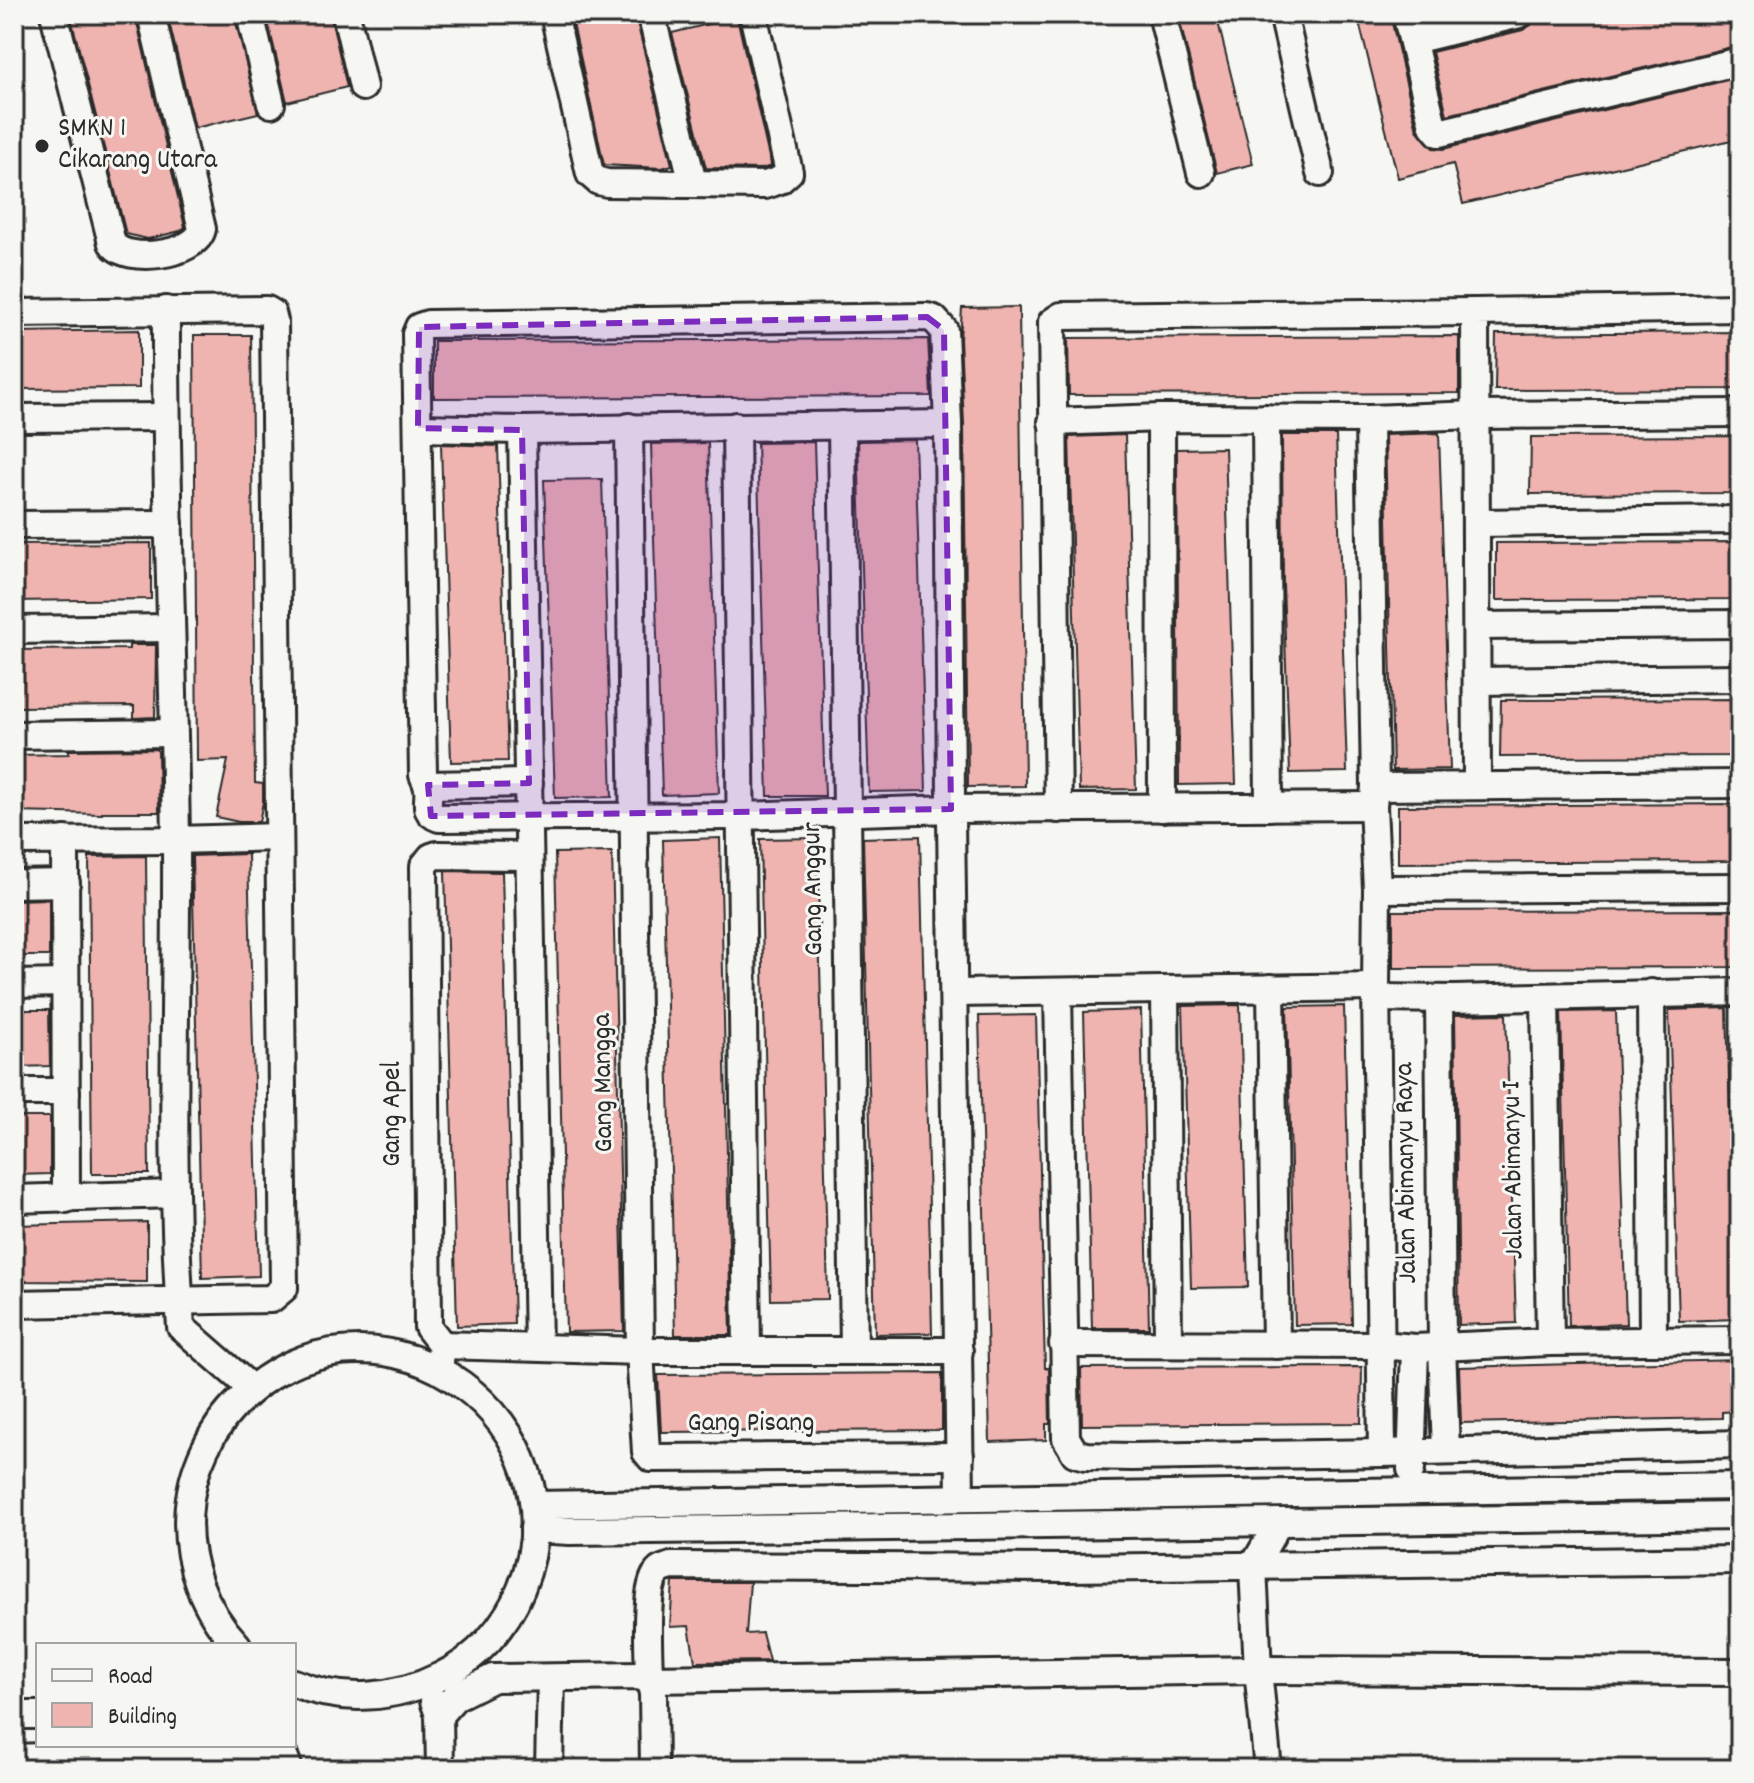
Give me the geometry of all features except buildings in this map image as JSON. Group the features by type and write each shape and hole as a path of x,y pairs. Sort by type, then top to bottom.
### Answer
{"street":[{"path":"54,14 112,243 123,253 135,255 189,247 196,242 202,229 151,14"},
{"path":"250,14 271,104"},
{"path":"346,14 363,87"},
{"path":"554,14 590,174 598,181 765,185 785,177 789,172 753,14"},
{"path":"651,14 693,183"},
{"path":"1162,14 1201,173"},
{"path":"1283,14 1320,173"},
{"path":"1510,15 1410,27 1433,126 1439,133 1740,61"},
{"path":"1058,809 1052,322 1061,316 1740,308"},
{"path":"14,313 166,310 267,310 272,313 284,1288 271,1299 14,1304"},
{"path":"166,310 165,417 176,840 174,1194 181,1327 252,1389"},
{"path":"1475,312 1477,786"},
{"path":"960,1497 951,809 948,424 944,330 934,319 927,317 428,324 419,327 416,334 423,775 428,785 427,810 431,816 740,816 951,809 1269,807 1477,786 1740,784"},
{"path":"1052,422 1161,418 1369,419 1740,413"},
{"path":"14,418 165,417"},
{"path":"1161,418 1162,808"},
{"path":"1266,418 1269,807"},
{"path":"1369,419 1382,1453"},
{"path":"418,428 522,430 948,424"},
{"name":"Gang Anggur","path":"842,425 854,1351"},
{"path":"736,426 747,1351"},
{"name":"Gang Mangga","path":"629,427 640,1351"},
{"path":"522,430 538,1347"},
{"path":"1477,523 1740,520"},
{"path":"14,525 169,524"},
{"path":"1477,626 1740,624"},
{"path":"14,630 171,628"},
{"path":"1478,681 1740,678"},
{"path":"14,735 173,733"},
{"path":"428,785 529,783"},
{"path":"14,841 278,837"},
{"path":"65,840 66,1199"},
{"name":"Gang Apel","path":"441,1357 428,1327 424,866 437,855 528,856"},
{"path":"14,884 66,883"},
{"path":"1377,889 1740,887"},
{"path":"14,984 65,983"},
{"path":"954,993 1271,988 1376,992 1439,999 1740,992"},
{"path":"1271,988 1276,1345"},
{"path":"1165,990 1168,1344"},
{"path":"1058,992 1066,1438 1075,1453 1131,1457 1740,1444"},
{"path":"1651,993 1653,1341"},
{"name":"Jalan Abimanyu I","path":"1545,997 1550,1342"},
{"name":"Jalan Abimanyu Raya","path":"1439,999 1446,1450"},
{"path":"14,1092 66,1092"},
{"path":"14,1199 174,1194"},
{"path":"1063,1344 1381,1345 1415,1348 1550,1342 1740,1340"},
{"path":"235,1643 218,1622 200,1590 192,1567 187,1518 189,1493 205,1447 226,1416 252,1389 294,1364 342,1352 441,1357 538,1347 640,1351 959,1351"},
{"path":"1413,1521 1411,1451 1415,1348"},
{"name":"Gang Pisang","path":"640,1351 645,1445 651,1458 960,1456"},
{"path":"296,1684 330,1694 354,1696 392,1693 427,1683 470,1658 503,1622 526,1578 534,1517 522,1457 510,1435 441,1357"},
{"path":"1546,1448 1551,1488"},
{"path":"1323,1454 1325,1493"},
{"path":"1131,1457 1133,1495"},
{"path":"534,1517 960,1497 1740,1486"},
{"path":"534,1517 799,1528 1740,1516"},
{"path":"1583,1563 1584,1518"},
{"path":"1268,1769 1258,1670 1253,1567 1279,1522"},
{"path":"1063,1525 1066,1568"},
{"path":"798,1569 799,1528"},
{"path":"654,1769 649,1600 652,1580 659,1571 671,1566 798,1569 1253,1567 1740,1560"},
{"path":"439,1715 455,1697 493,1678 639,1676 649,1679 1258,1670 1740,1672"},
{"path":"549,1769 551,1678"},
{"path":"427,1683 439,1715 440,1769"},
{"path":"14,1715 36,1715"},
{"path":"14,1758 265,1749 283,1753 289,1769"}],"highlighted area":[{"path":"927,317 944,330 951,809 431,816 428,785 529,783 522,430 418,428 419,327"}],"place":[{"name":"SMKN 1 Cikarang Utara","path":"42,146"}]}
